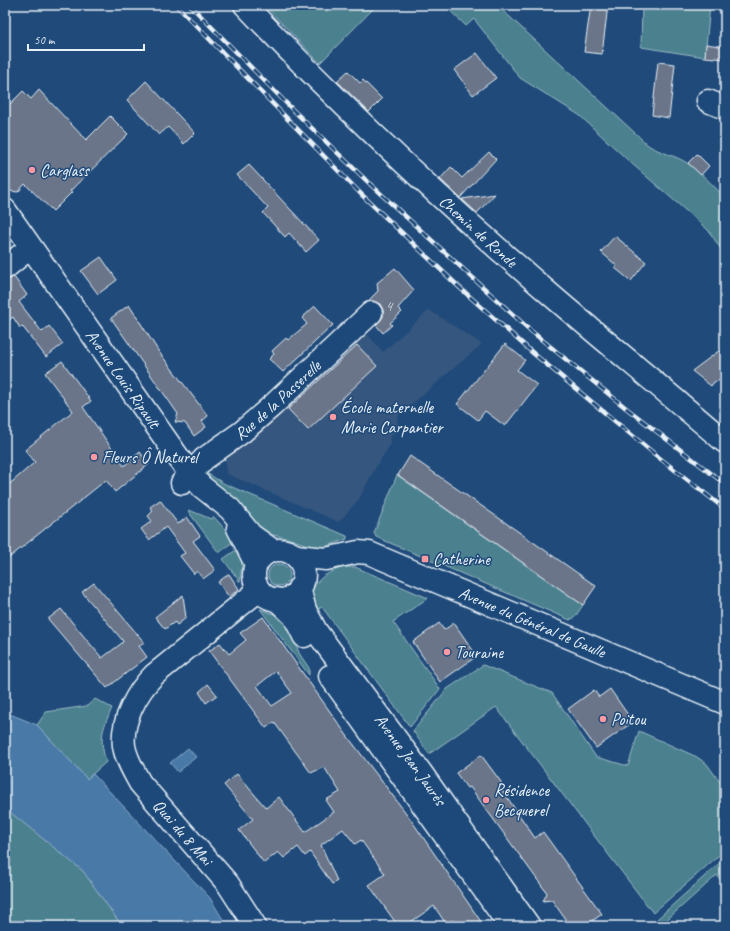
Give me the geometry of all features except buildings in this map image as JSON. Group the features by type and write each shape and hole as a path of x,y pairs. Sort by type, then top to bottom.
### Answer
{"main road":[{"name":"Chemin de Ronde","path":"245,5 320,83 465,220 725,442"},
{"name":"Avenue Louis Ripault","path":"5,210 186,478 193,493 218,507 225,513 245,539 264,557"},
{"name":"Avenue Louis Ripault","path":"5,232 13,262 151,443 186,478"},
{"name":"Rue de la Passerelle","path":"186,478 204,458 242,432 371,313"},
{"path":"285,550 296,556 302,566 301,583 287,598 267,595 254,577 264,557 285,550"},
{"name":"Avenue du Général de Gaulle","path":"296,556 319,559 358,552 368,553 725,703"},
{"name":"Avenue du Général de Gaulle","path":"301,583 314,569 337,556"},
{"name":"Avenue Jean Jaurès","path":"301,583 305,610 316,631 453,817 529,926"},
{"name":"Avenue Jean Jaurès","path":"267,595 294,616 312,652 510,926"},
{"name":"Quai du 8 Mai","path":"255,926 228,884 140,783 131,767 124,747 125,733 134,704 143,686 154,674 267,595"}],"shaded area":[{"name":"École maternelle Marie Carpantier","path":"429,310 482,344 399,415 397,421 399,426 389,439 392,442 374,470 359,499 339,522 227,474 225,458 362,328 383,352"},
{"path":"5,712 37,725 87,779 93,774 210,898 227,926 122,926 83,871 5,808"},
{"path":"188,748 196,757 178,772 170,763"}],"green space":[{"path":"264,5 377,5 320,63"},
{"path":"444,5 497,5 648,145 682,160 702,175 725,197 725,255 708,230 631,163 579,115 520,78 474,19 466,26"},
{"path":"642,5 710,5 705,57 641,47"},
{"path":"208,474 225,484 347,536 347,539 322,548 265,533 208,477"},
{"path":"397,475 583,605 575,617 570,620 376,537 374,533"},
{"path":"189,510 211,519 213,516 235,540 219,553 188,511"},
{"path":"239,548 242,563 240,582 223,559"},
{"path":"279,564 287,567 290,575 287,583 279,586 271,583 268,575 271,567"},
{"path":"344,567 355,567 428,598 393,622 440,689 410,727 322,607 315,611 312,595 316,584 328,573"},
{"path":"260,609 282,617 291,630 299,653 309,668 309,675"},
{"path":"483,665 552,693 596,757 628,766 639,731 697,757 707,764 725,789 725,850 653,913 496,707 429,754 413,731 447,689"},
{"path":"95,699 112,708 104,728 102,740 106,762 87,779 37,725 46,712 87,706"},
{"path":"5,808 83,871 122,926 5,926"},
{"path":"725,858 725,887 717,875 661,925 657,919"}],"railway":[{"path":"176,5 361,194 459,287 534,354 657,456 725,509"},
{"path":"190,5 293,110 370,184 531,331 626,408 725,484"}],"place":[{"name":"Carglass","path":"32,170"},
{"name":"École maternelle Marie Carpantier","path":"333,417"},
{"name":"Fleurs Ô Naturel","path":"94,457"},
{"name":"Catherine","path":"425,559"},
{"name":"Touraine","path":"447,652"},
{"name":"Poitou","path":"603,719"},
{"name":"Résidence Becquerel","path":"486,800"}]}
